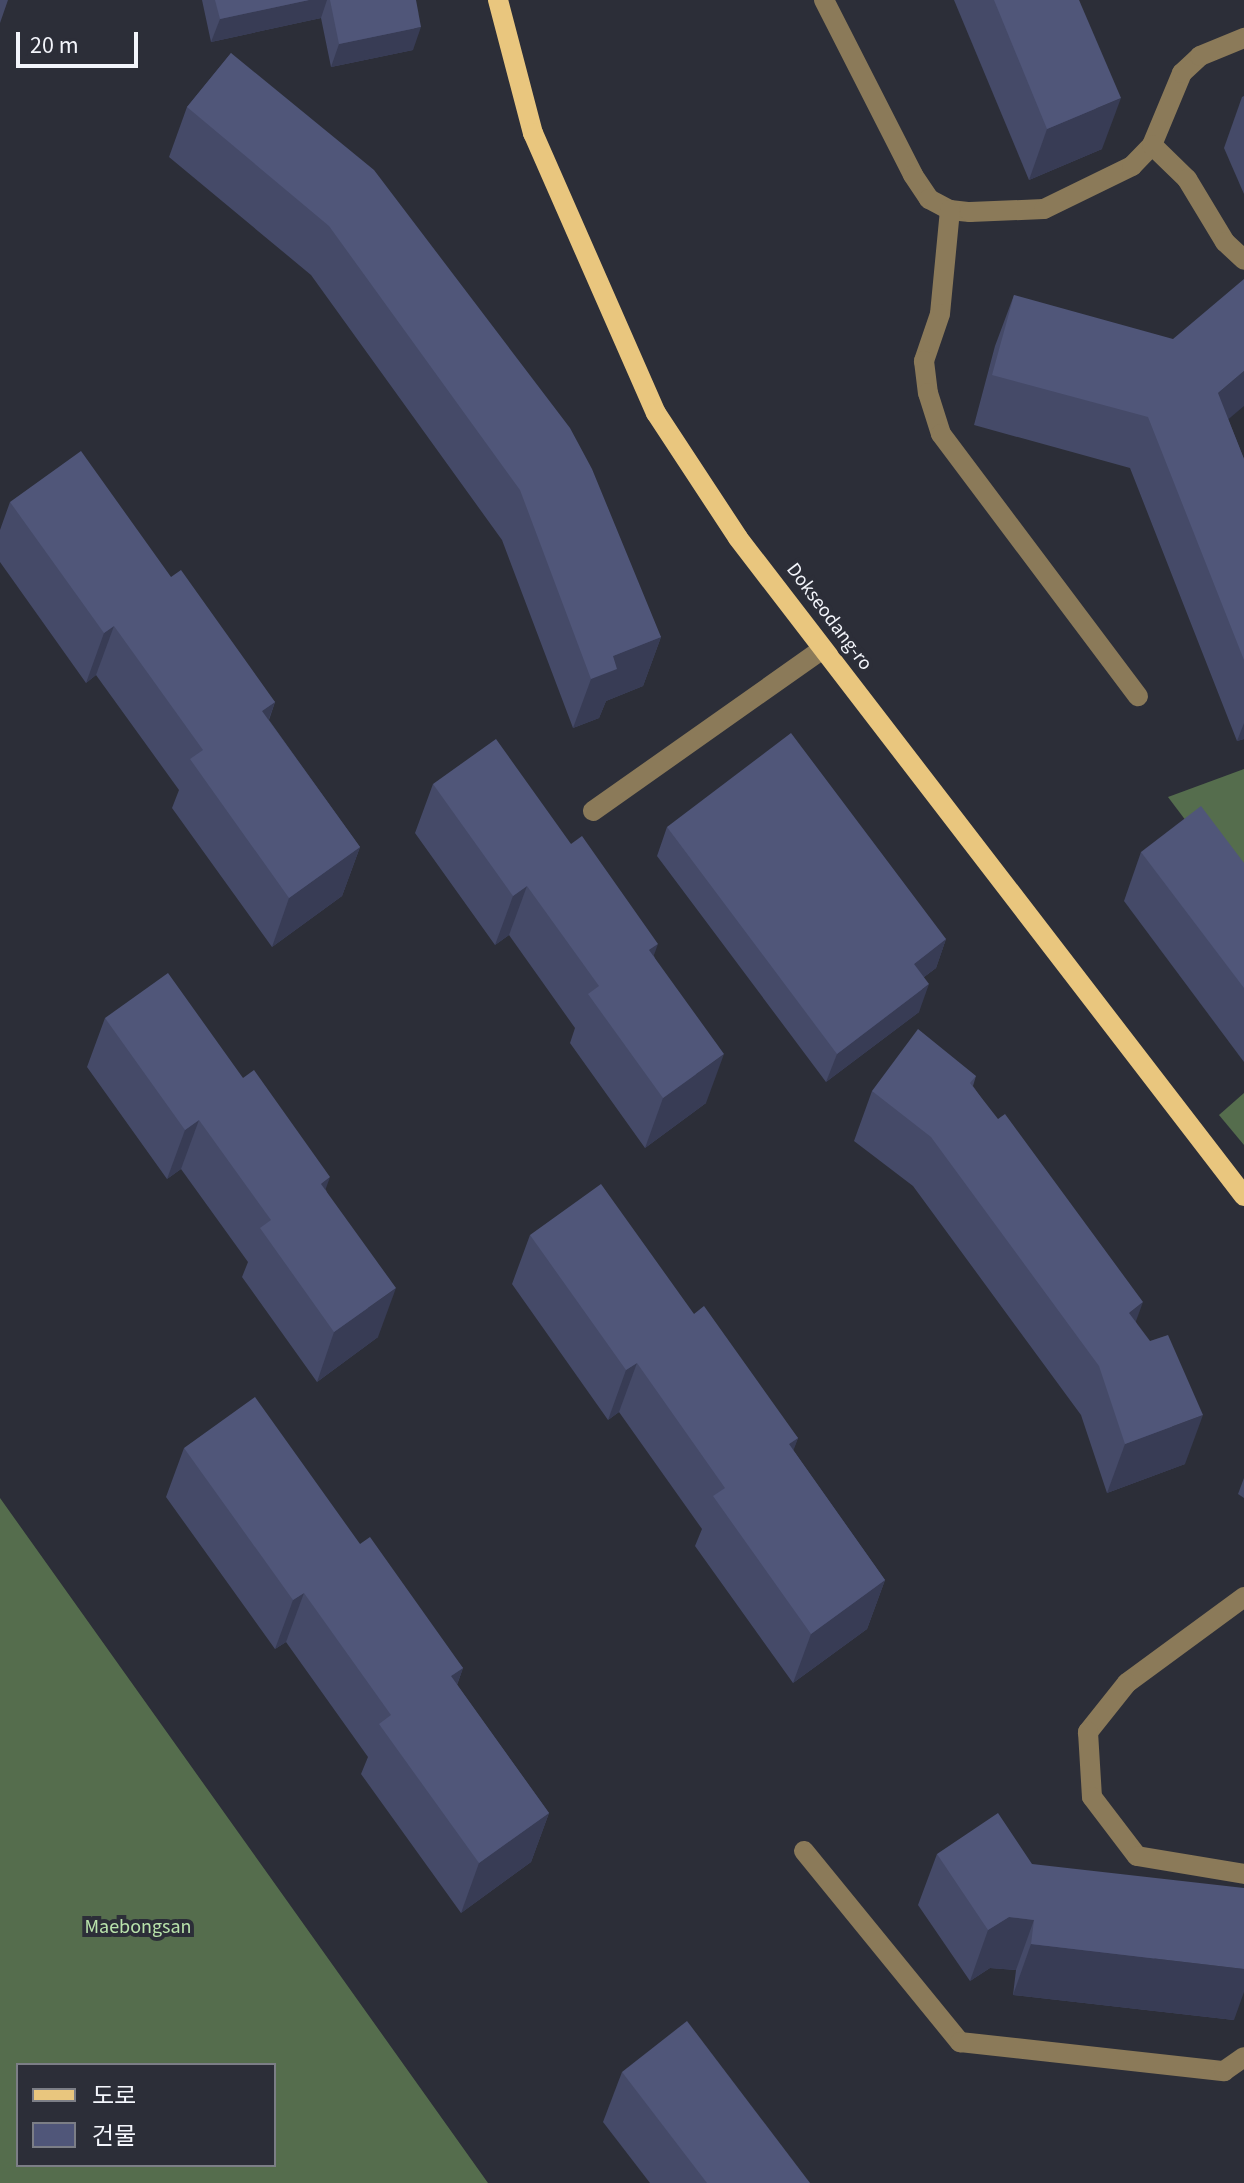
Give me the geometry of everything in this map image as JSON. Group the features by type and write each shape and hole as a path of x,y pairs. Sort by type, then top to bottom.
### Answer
{"main road":[{"name":"Dokseodang-ro","path":"498,0 533,133 656,413 738,538 1244,1196"}],"lane":[{"path":"824,0 913,175 929,199 950,210 1044,209 1063,203 1132,166 1152,145 1182,73 1200,56 1244,38"},
{"path":"1152,145 1187,179 1225,242 1244,260"},
{"path":"950,210 940,314 924,361 928,393 941,434 1138,696"},
{"path":"593,811 823,649"},
{"path":"1244,1597 1127,1683 1088,1732 1092,1797 1137,1856 1244,1874"},
{"path":"804,1851 960,2042 1224,2071 1244,2057"}],"green space":[{"path":"1244,769 1244,898 1168,797"},
{"path":"1244,1093 1244,1145 1219,1115"},
{"name":"Maebongsan","path":"0,1498 488,2183 0,2183"}],"building":[{"path":"215,0 309,0 220,19"},
{"path":"330,0 416,0 421,27 339,44"},
{"path":"994,0 1079,0 1121,98 1047,129"},
{"path":"231,53 374,170 570,428 592,469 661,637 613,656 617,669 591,679 520,490 329,226 187,107"},
{"path":"1244,279 1244,371 1218,393 1244,459 1244,660 1148,417 992,375 1014,295 1173,339"},
{"path":"81,451 171,577 181,570 275,702 262,711 360,847 289,898 190,759 203,750 114,626 104,633 10,502"},
{"path":"791,733 946,939 914,964 929,984 837,1054 667,827"},
{"path":"496,739 571,844 582,836 658,944 649,950 724,1054 663,1098 588,994 599,986 527,886 513,896 433,784"},
{"path":"1201,806 1244,863 1244,988 1141,852"},
{"path":"168,973 243,1078 254,1070 330,1177 321,1184 396,1288 334,1332 260,1228 271,1220 199,1120 185,1130 105,1018"},
{"path":"918,1029 976,1076 970,1083 998,1119 1005,1114 1143,1302 1129,1313 1150,1341 1168,1335 1203,1415 1125,1444 1099,1366 931,1137 872,1091"},
{"path":"601,1184 694,1314 704,1306 798,1438 789,1444 885,1580 811,1634 713,1496 725,1488 637,1363 626,1370 530,1235"},
{"path":"255,1397 360,1544 370,1537 463,1668 451,1676 549,1813 479,1863 379,1724 391,1715 304,1593 293,1600 184,1448"},
{"path":"998,1813 1032,1864 1244,1888 1244,1969 1031,1944 1034,1920 1009,1917 988,1930 937,1854"},
{"path":"687,2021 810,2183 707,2183 622,2072"}]}
